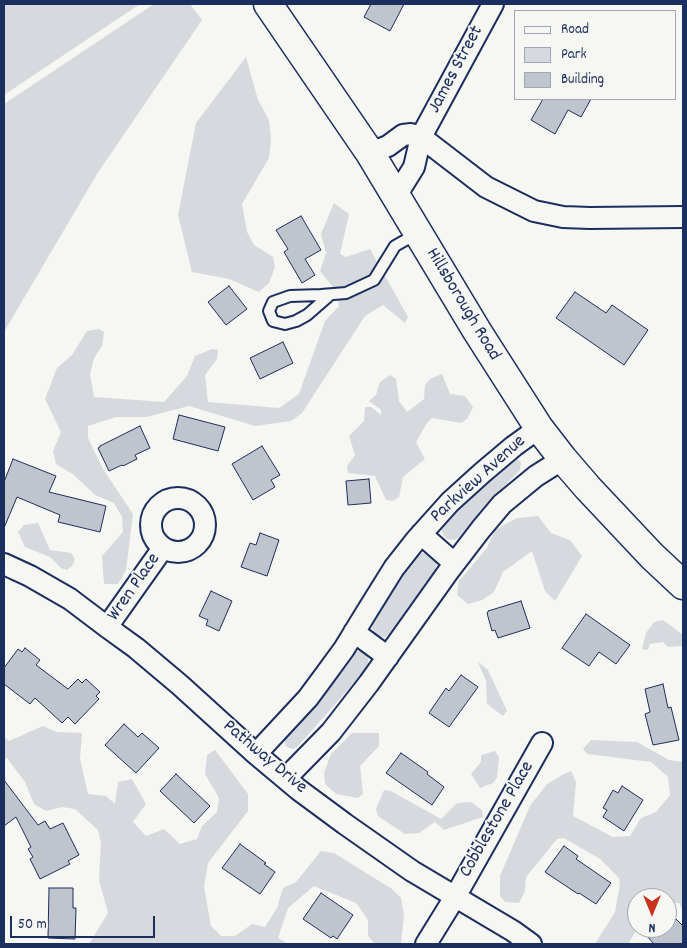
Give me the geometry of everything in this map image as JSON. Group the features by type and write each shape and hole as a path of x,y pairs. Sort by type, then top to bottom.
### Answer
{"main road":[{"name":"Hillsborough Road","path":"268,4 370,153 477,331 562,459 612,515 683,585"}],"street":[{"name":"James Street","path":"396,196 414,166 421,137 493,4"},
{"name":"James Street","path":"370,153 388,146 404,135 411,134 421,137"},
{"path":"421,137 486,188 534,211 562,217 683,217"},
{"name":"Parkview Avenue","path":"256,754 308,698 344,649 394,568 421,534 450,502 475,479 514,446 540,428"},
{"name":"Parkview Avenue","path":"286,778 331,732 388,658 480,529 502,504 536,476 562,459"},
{"name":"Parkview Avenue","path":"421,534 454,563"},
{"name":"Wren Place","path":"107,628 163,548"},
{"name":"Pathway Drive","path":"4,564 70,598 180,684 256,754 299,790 412,871 513,931 531,944"},
{"path":"354,632 388,658"},
{"name":"Cobblestone Place","path":"426,944 455,897 542,743"}],"lane":[{"path":"330,295 296,322 285,324 273,322 269,310 273,302 290,296 346,294 374,280 395,246 418,232"}],"green space":[{"path":"4,4 140,4 4,95"},
{"path":"154,4 190,4 202,20 97,174 4,332 4,104"},
{"path":"246,57 258,100 269,120 271,139 269,158 242,204 247,232 254,245 273,257 275,267 269,283 259,292 229,279 192,272 178,215 196,123"},
{"path":"334,203 349,214 340,254 346,257 370,249 408,317 405,323 383,305 365,316 302,413 291,421 255,426 189,406 146,417 116,417 88,426 88,438 103,469 133,514 126,570 118,584 104,584 102,556 123,532 122,517 114,503 95,495 74,475 56,464 53,451 61,432 45,399 57,368 72,355 87,331 99,329 104,332 102,346 94,358 90,374 94,397 164,402 187,376 195,356 212,349 218,350 217,359 205,375 208,402 279,408 299,394 325,321 339,306 337,292 320,271 326,253 321,234"},
{"path":"442,374 450,394 465,396 473,407 467,419 461,423 432,418 427,423 416,442 425,459 403,477 399,497 393,501 386,500 375,476 348,473 347,466 355,455 349,436 364,421 365,407 371,407 381,415 381,410 369,401 376,395 380,382 390,375 396,379 399,401 407,412 424,399 425,385 430,379"},
{"path":"515,459 521,463 520,470 483,508 459,537 454,540 447,539 441,529 444,522 481,486"},
{"path":"538,516 551,533 570,540 582,556 555,601 545,591 532,551 503,572 494,592 482,600 468,604 457,595 459,581 487,548 495,530 517,518"},
{"path":"38,523 50,550 71,553 75,559 72,566 67,570 61,568 50,557 25,547 18,532 24,525"},
{"path":"423,553 435,559 437,563 435,570 389,634 385,637 380,637 373,632 372,621 414,557"},
{"path":"663,620 683,635 683,647 668,647 663,642 650,644 648,650 642,649 646,633 654,622"},
{"path":"360,651 368,658 368,664 362,674 297,747 293,749 285,745 285,736 353,653"},
{"path":"478,662 488,670 507,711 503,716 487,704 486,681"},
{"path":"43,726 56,732 82,733 80,759 88,794 106,796 115,804 118,782 132,779 146,804 133,822 146,836 164,829 180,844 197,839 202,826 217,812 219,798 205,774 207,755 215,750 248,794 248,811 208,863 204,887 211,926 221,936 235,936 252,924 265,927 277,908 283,888 296,882 321,851 334,853 392,889 401,898 404,915 401,943 375,944 368,936 368,920 356,903 314,886 288,908 278,938 288,944 89,944 108,913 99,880 101,843 98,830 75,809 62,807 46,811 34,804 25,782 7,758 4,759 4,737 9,741"},
{"path":"352,733 379,733 379,746 360,766 363,794 358,798 336,794 325,784 324,773 331,754"},
{"path":"591,740 637,742 669,760 683,762 683,911 679,903 677,903 677,888 627,888 627,938 632,938 628,944 595,944 615,912 620,884 619,878 600,859 564,838 557,839 526,877 525,891 519,903 505,902 500,896 500,876 530,806 547,784 571,771 576,782 573,816 613,837 630,836 641,818 656,812 670,795 668,777 651,762 587,754 583,749"},
{"path":"495,751 499,757 497,778 493,783 480,788 471,774 481,762 481,755"},
{"path":"384,790 391,791 441,819 457,803 471,802 482,810 483,817 444,830 435,822 419,833 405,834 378,816 376,809"}],"building":[{"path":"371,4 404,4 390,31 364,17"},
{"path":"542,100 590,100 581,117 568,110 555,134 531,120"},
{"path":"301,216 321,250 305,259 315,275 302,283 284,252 288,249 276,230"},
{"path":"229,286 247,309 226,325 208,302"},
{"path":"575,292 606,313 612,305 648,330 624,365 556,318"},
{"path":"283,342 293,363 260,379 250,358"},
{"path":"179,415 225,427 218,451 173,439"},
{"path":"140,426 150,448 135,455 137,459 109,471 98,448"},
{"path":"262,446 280,475 271,480 275,487 253,500 232,464"},
{"path":"13,459 56,476 49,492 106,506 100,532 58,522 60,515 17,497 4,528 4,482"},
{"path":"369,479 371,503 348,505 346,481"},
{"path":"260,533 279,540 267,576 241,567 250,543 256,545"},
{"path":"211,591 232,601 219,631 206,625 208,620 199,616"},
{"path":"521,601 530,628 498,638 495,630 492,631 488,611"},
{"path":"586,614 630,645 616,664 599,652 589,666 562,648"},
{"path":"25,648 40,660 36,665 68,689 78,679 82,683 86,679 100,692 96,696 99,699 75,724 68,717 62,723 35,698 30,704 4,684 4,668 18,649 22,652"},
{"path":"461,675 478,687 449,727 429,713 446,688 449,691"},
{"path":"663,684 668,708 671,707 679,740 653,745 645,714 650,712 645,689"},
{"path":"124,724 138,737 142,733 159,748 136,773 105,745"},
{"path":"401,753 428,772 427,774 444,787 432,805 386,773"},
{"path":"176,774 210,806 194,823 160,791"},
{"path":"4,780 38,825 45,821 50,829 63,823 79,855 68,861 70,864 40,879 30,859 33,857 28,849 31,847 16,817 4,826"},
{"path":"622,786 643,800 624,831 603,817 607,810 603,808 613,790 618,793"},
{"path":"240,844 275,872 260,894 222,868"},
{"path":"564,846 578,856 576,859 611,883 596,904 545,872"},
{"path":"49,888 73,888 73,908 76,908 75,939 48,938"},
{"path":"321,893 353,915 337,939 333,936 331,938 303,919"},
{"path":"677,920 683,926 683,944 654,944 649,938 677,938"}]}
